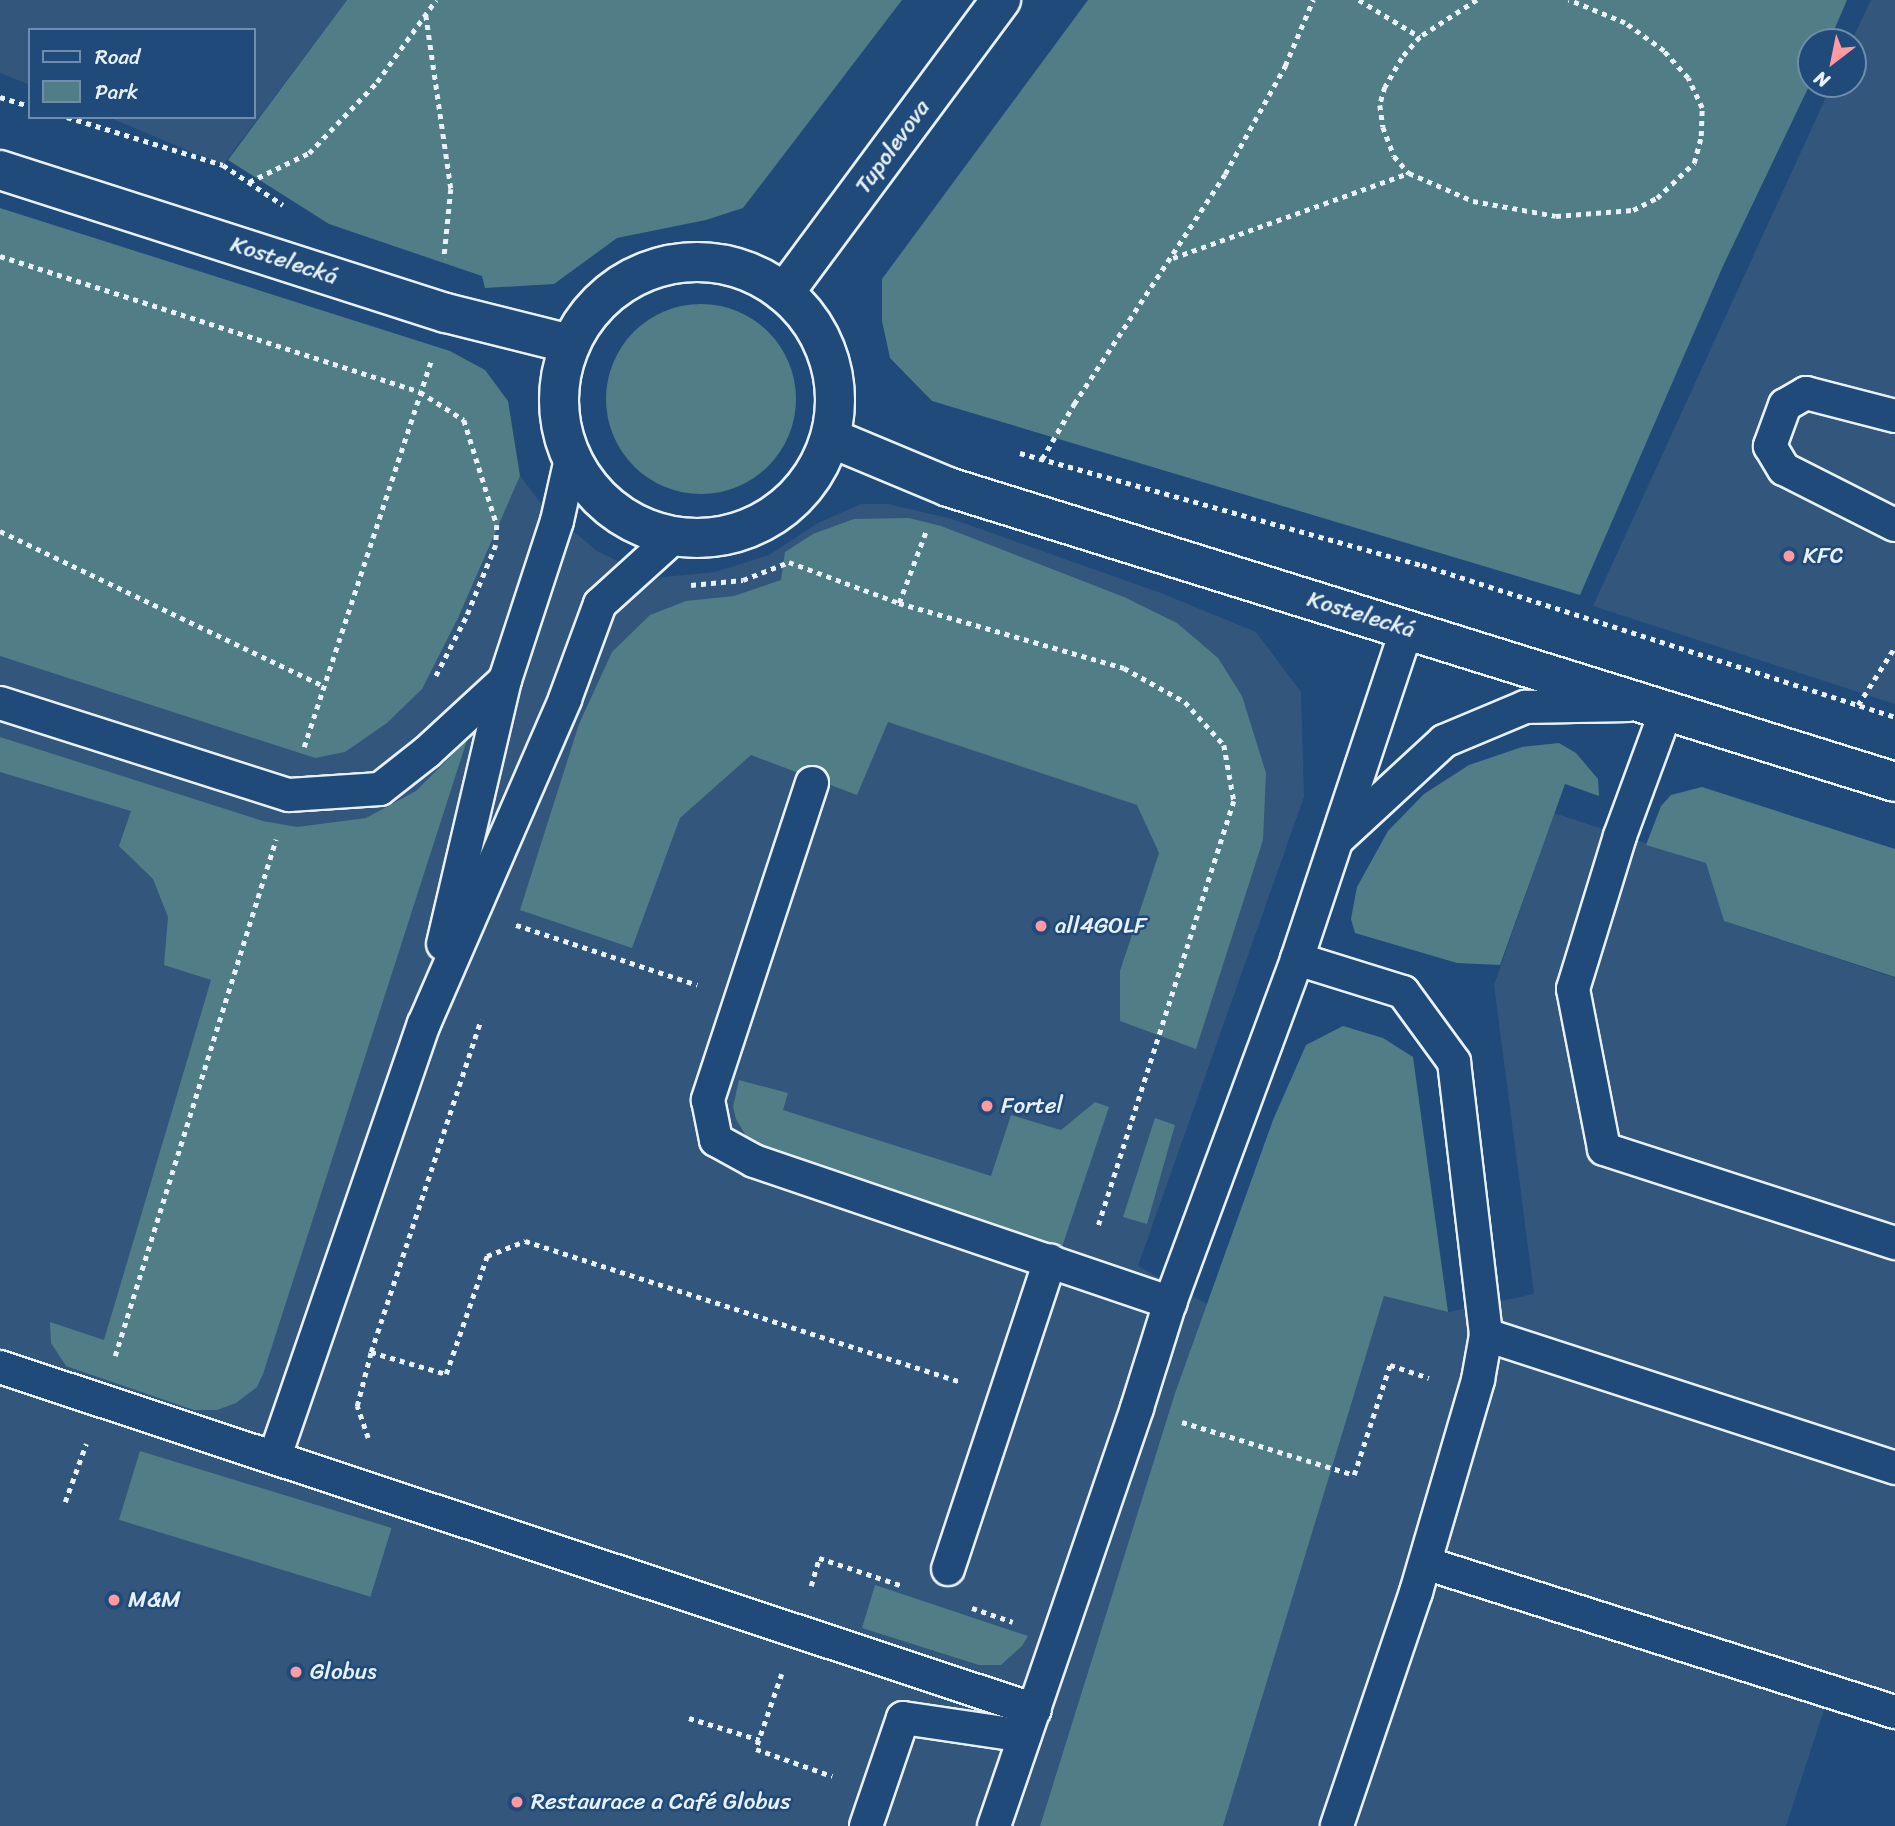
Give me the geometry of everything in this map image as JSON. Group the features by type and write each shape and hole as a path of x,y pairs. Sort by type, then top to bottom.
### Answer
{"main road":[{"name":"Tupolevova","path":"784,293 1001,0"},
{"name":"Kostelecká","path":"0,170 446,313 570,344"},
{"path":"679,262 732,266 760,276 784,293 815,327 828,353 834,382 836,410 831,438 810,481 778,513 734,534 704,539 674,537 641,528 612,510 587,485 571,459 560,424 559,384 570,344 596,304 633,276 679,262"},
{"name":"Kostelecká","path":"831,438 948,487 1895,782"}],"lane":[{"path":"1895,416 1806,393 1785,405 1770,446 1784,469 1895,525"},
{"path":"424,1024 505,680 556,521 571,459"},
{"path":"275,1457 424,1024 565,699 600,604 674,537"},
{"path":"994,1826 1137,1408 1170,1303 1297,959 1407,629"},
{"path":"0,703 289,795 380,789 426,752 505,680"},
{"path":"1335,841 1444,741 1525,708 1657,708 1573,989 1605,1149 1895,1243"},
{"path":"812,783 708,1100 716,1140 754,1161 1170,1303"},
{"path":"1297,959 1403,992 1454,1062 1486,1335 1478,1380 1425,1563 1338,1826"},
{"path":"948,1569 1050,1260"},
{"path":"1486,1335 1895,1468"},
{"path":"0,1367 796,1632 1030,1723"},
{"path":"1425,1563 1895,1712"},
{"path":"866,1826 903,1718 1030,1723"}],"path":[{"path":"249,182 309,153 377,82 436,0"},
{"path":"1042,459 1074,404 1172,259 1225,174 1285,66 1313,0"},
{"path":"1359,0 1420,37"},
{"path":"1477,0 1420,37 1402,58 1385,87 1380,105 1394,156 1409,173 1473,201 1567,215 1633,210 1657,198 1694,163 1701,135 1702,108 1688,78 1664,51 1625,23 1569,0"},
{"path":"426,14 452,189 444,261"},
{"path":"0,97 28,105"},
{"path":"74,119 223,164 295,213"},
{"path":"1172,259 1409,173"},
{"path":"0,256 420,392 464,420 497,525 496,545 466,618 432,685"},
{"path":"431,258 451,264"},
{"path":"65,1502 101,1400 289,795 446,313"},
{"path":"1018,453 1422,565 1895,717"},
{"path":"899,603 926,529 948,487"},
{"path":"0,531 324,686"},
{"path":"682,585 743,580 789,562 899,603 1124,668 1185,702 1224,745 1234,801 1084,1272"},
{"path":"1858,705 1895,647"},
{"path":"516,911 512,924 570,941 740,1000"},
{"path":"375,1448 368,1441 357,1406 371,1352 483,1014"},
{"path":"371,1352 446,1374 487,1256 525,1241 1005,1396"},
{"path":"1137,1408 1354,1475 1379,1395"},
{"path":"819,1558 756,1749 833,1774 829,1787"},
{"path":"689,1718 760,1740"}],"shaded area":[{"path":"0,0 347,0 223,165 113,119 256,119 256,28 28,28 28,84 0,73"},
{"path":"1871,0 1895,0 1895,704 1593,606 1826,98 1867,98 1867,28 1858,28"},
{"path":"520,476 544,507 597,551 653,578 715,572 769,555 818,523 861,504 888,504 952,519 1161,593 1256,632 1301,692 1304,797 1138,1266 1207,1304 1175,1393 1040,1826 0,1826 0,656 315,758 458,618"},
{"path":"1554,813 1707,863 1724,921 1895,978 1895,1731 1824,1710 1786,1826 1223,1826 1384,1296 1448,1312 1534,1294 1494,985"}],"green space":[{"path":"347,0 902,0 743,208 706,220 617,238 554,284 485,288 482,276 329,224 228,160"},
{"path":"1088,0 1847,0 1835,28 1797,28 1797,98 1803,98 1723,266 1580,595 932,401 890,358 882,321 882,279"},
{"path":"0,208 450,351 485,370 508,401 520,476 458,618 422,689 387,723 345,752 315,758 0,656"},
{"path":"701,304 720,305 738,311 769,331 789,362 795,380 795,418 789,436 769,467 738,487 720,493 701,494 682,493 664,487 633,467 613,436 607,418 606,399 607,380 613,362 633,331 664,311 682,305"},
{"path":"909,518 941,526 1124,597 1177,623 1218,658 1242,696 1266,773 1263,840 1196,1049 1120,1021 1120,971 1159,853 1137,805 888,722 857,795 751,755 680,818 632,948 520,910 579,724 612,652 650,615 686,601 734,596 781,580 785,552 813,534 854,519"},
{"path":"0,737 263,821 297,827 366,818 416,791 467,740 263,1374 257,1387 236,1403 217,1410 194,1410 66,1366 51,1343 50,1322 104,1340 211,980 164,965 168,917 153,879 119,846 131,811 0,772"},
{"path":"1559,743 1576,753 1598,779 1599,796 1565,784 1500,965 1457,963 1355,933 1351,919 1357,887 1388,831 1424,794 1469,765 1522,747"},
{"path":"1702,787 1895,849 1895,977 1724,921 1706,863 1646,845 1661,806 1671,795"},
{"path":"1343,1026 1383,1038 1413,1057 1448,1312 1384,1296 1223,1826 1040,1826 1175,1393 1273,1120 1306,1045"},
{"path":"739,1080 788,1093 783,1110 991,1176 1011,1115 1061,1130 1095,1102 1109,1107 1062,1247 768,1153 746,1136 736,1119 733,1107"},
{"path":"1155,1118 1175,1125 1147,1224 1123,1217"},
{"path":"140,1451 392,1528 370,1597 119,1520"},
{"path":"875,1585 1028,1636 1022,1646 1001,1665 979,1665 862,1628"}],"place":[{"name":"KFC","path":"1789,556"},
{"name":"all4GOLF","path":"1041,926"},
{"name":"Fortel","path":"987,1106"},
{"name":"M&M","path":"114,1600"},
{"name":"Globus","path":"296,1672"},
{"name":"Restaurace a Café Globus","path":"517,1802"}]}
